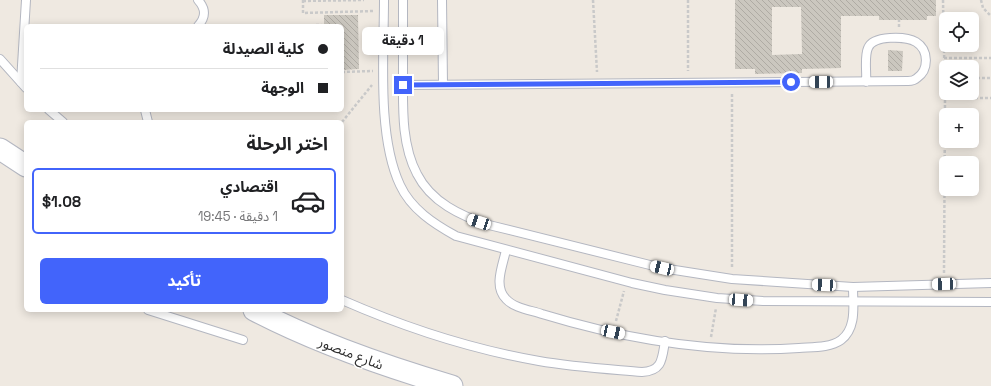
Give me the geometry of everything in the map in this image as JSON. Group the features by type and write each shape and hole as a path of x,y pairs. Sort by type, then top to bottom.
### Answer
{"street":[{"path":"0,149 24,165"},
{"name":"شارع منصور","path":"258,312 303,334 347,352 452,386"}],"lane":[{"path":"25,24 26,0"},
{"path":"198,0 203,6 204,11 203,20 200,24"},
{"path":"384,0 384,104 391,160 401,186 416,207 434,224 456,236 626,281 665,290 717,298 763,301 853,303 991,302"},
{"path":"403,0 403,104 409,152 417,175 431,193 448,208 468,219 637,263 688,273 732,279 853,287 991,283"},
{"path":"442,0 443,84"},
{"path":"403,85 908,82 916,79 922,73 926,65 926,57 923,49 910,39 875,40 868,49 866,82"},
{"path":"23,85 24,57"},
{"path":"0,59 23,85"},
{"path":"51,112 60,120"},
{"path":"506,250 499,281 502,295 507,300 519,307 613,332 665,341 709,346 759,349 832,345 840,341 851,328 853,319 853,287"},
{"path":"344,301 404,326 444,339 506,355 575,366 642,372 652,370 661,361 665,341"},
{"path":"154,312 244,340"}],"path":[{"path":"364,0 303,0 303,12 384,11"},
{"path":"593,0 598,83"},
{"path":"688,0 688,83"},
{"path":"943,0 944,58 991,58"},
{"path":"981,0 983,8 991,16"},
{"path":"344,72 384,70"},
{"path":"344,120 384,70"},
{"path":"979,78 991,78"},
{"path":"732,82 732,265"},
{"path":"979,98 991,98"},
{"path":"944,284 945,100"},
{"path":"613,332 626,281"},
{"path":"709,346 717,298"}],"building":[{"path":"735,0 936,0 936,16 927,16 927,20 879,20 879,16 841,16 841,68 802,69 802,73 755,74 755,69 735,69","holes":["772,7 801,7 802,54 772,55"]},
{"path":"324,15 358,15 359,69 344,70 344,24 324,24"},
{"path":"888,50 903,51 902,71 888,71"}],"route":[{"path":"403,85 791,82"}]}
